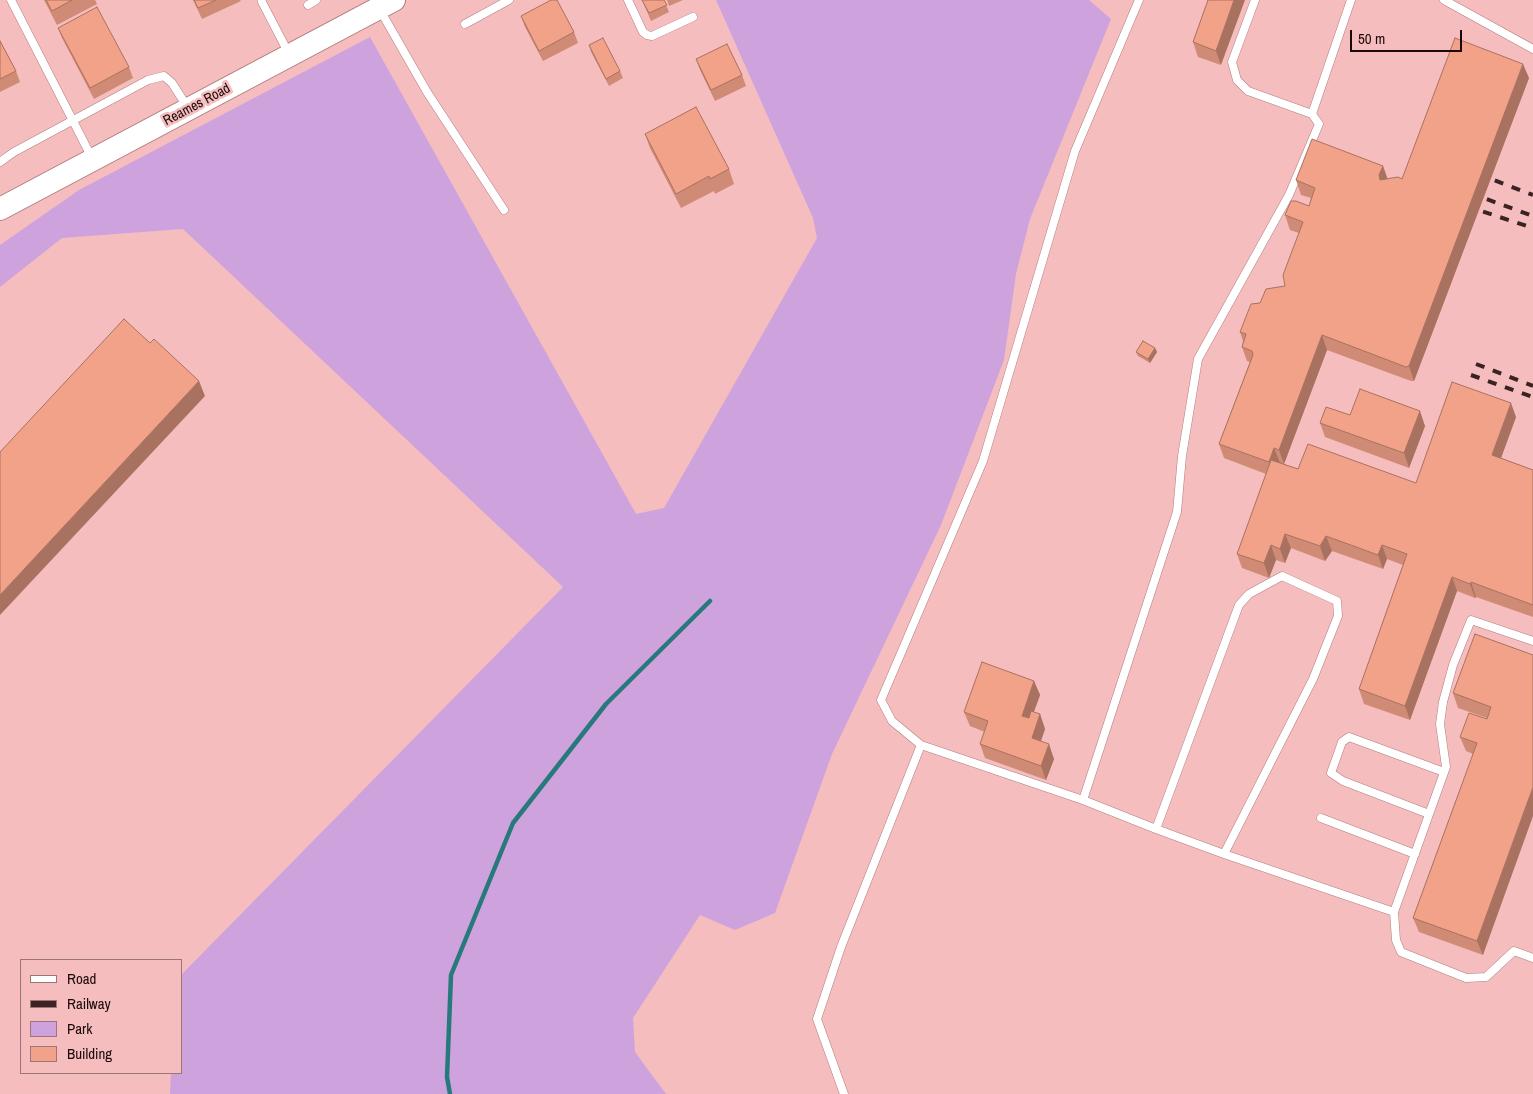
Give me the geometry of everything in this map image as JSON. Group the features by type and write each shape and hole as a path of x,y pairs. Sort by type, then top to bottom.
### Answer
{"main road":[{"name":"Reames Road","path":"3,205 92,160 386,4"}],"lane":[{"path":"11,0 92,160"},
{"path":"308,5 316,0"},
{"path":"465,24 509,0"},
{"path":"628,0 643,32 647,35 652,36 693,17"},
{"path":"1139,0 1075,151 983,461 880,700 892,721 921,745 1083,800 1224,854 1394,912"},
{"path":"1083,800 1177,512 1182,456 1198,359 1289,195 1319,124 1312,114 1248,91 1237,80 1232,62 1255,0"},
{"path":"1312,114 1351,0"},
{"path":"1444,0 1533,49"},
{"path":"262,2 290,55"},
{"path":"386,4 427,92 504,210"},
{"path":"0,162 148,80 164,76 172,83 189,109"},
{"path":"1156,829 1239,606 1249,594 1282,576 1337,601 1338,616 1313,678 1224,854"},
{"path":"1533,641 1471,620 1453,665 1443,702 1440,724 1446,767 1394,912 1396,940 1401,952 1466,978 1486,977 1514,951 1533,958"},
{"path":"1429,814 1343,781 1331,773 1342,742 1349,737 1444,772"},
{"path":"844,1094 817,1019 841,947 921,745"},
{"path":"1321,818 1415,854"}],"green space":[{"path":"716,0 1089,0 1111,19 1030,219 1016,274 1004,360 941,525 832,754 775,913 735,930 700,915 633,1018 635,1052 666,1094 170,1094 171,1074 182,1074 182,974 563,587 183,229 62,238 0,287 0,245 79,190 370,37 636,514 664,508 817,238 813,218"}],"building":[{"path":"46,0 72,0 52,11"},
{"path":"194,0 216,0 198,8"},
{"path":"551,0 557,0 574,32 539,51 521,16"},
{"path":"642,0 664,0 667,5 649,13"},
{"path":"1208,0 1234,0 1216,51 1193,42"},
{"path":"97,7 129,67 90,88 58,28"},
{"path":"603,38 620,71 606,79 589,45"},
{"path":"1455,38 1523,64 1409,366 1406,367 1322,335 1279,450 1274,448 1269,462 1219,444 1253,355 1252,351 1242,347 1246,334 1240,332 1251,304 1260,303 1266,289 1285,286 1283,275 1303,222 1285,215 1291,201 1309,206 1315,188 1296,180 1312,139 1383,166 1379,175 1380,180 1398,177 1402,179"},
{"path":"0,41 16,71 0,79"},
{"path":"727,44 742,75 711,90 696,59"},
{"path":"696,107 729,169 710,179 709,176 676,194 645,134"},
{"path":"124,319 150,343 154,339 199,381 0,595 0,452"},
{"path":"1143,341 1155,348 1148,359 1136,352"},
{"path":"1452,382 1511,403 1492,455 1533,470 1533,605 1452,577 1405,706 1359,689 1407,554 1382,545 1378,555 1326,536 1320,546 1285,534 1280,549 1271,545 1264,563 1237,554 1271,460 1298,469 1308,444 1416,483"},
{"path":"1360,389 1420,411 1404,453 1320,423 1326,407 1350,415"},
{"path":"1475,634 1533,655 1533,787 1477,941 1413,918 1477,743 1460,737 1469,713 1487,719 1491,707 1453,693"},
{"path":"982,662 1034,681 1022,716 1029,718 1031,711 1040,714 1032,738 1049,744 1041,766 980,744 988,721 964,712"}],"waterway":[{"path":"450,1094 447,1077 451,975 513,823 606,704 710,601"}],"railway":[{"path":"1478,174 1533,195"},
{"path":"1470,193 1533,216"},
{"path":"1466,206 1533,228"},
{"path":"1476,364 1533,386"},
{"path":"1471,375 1533,397"}]}
